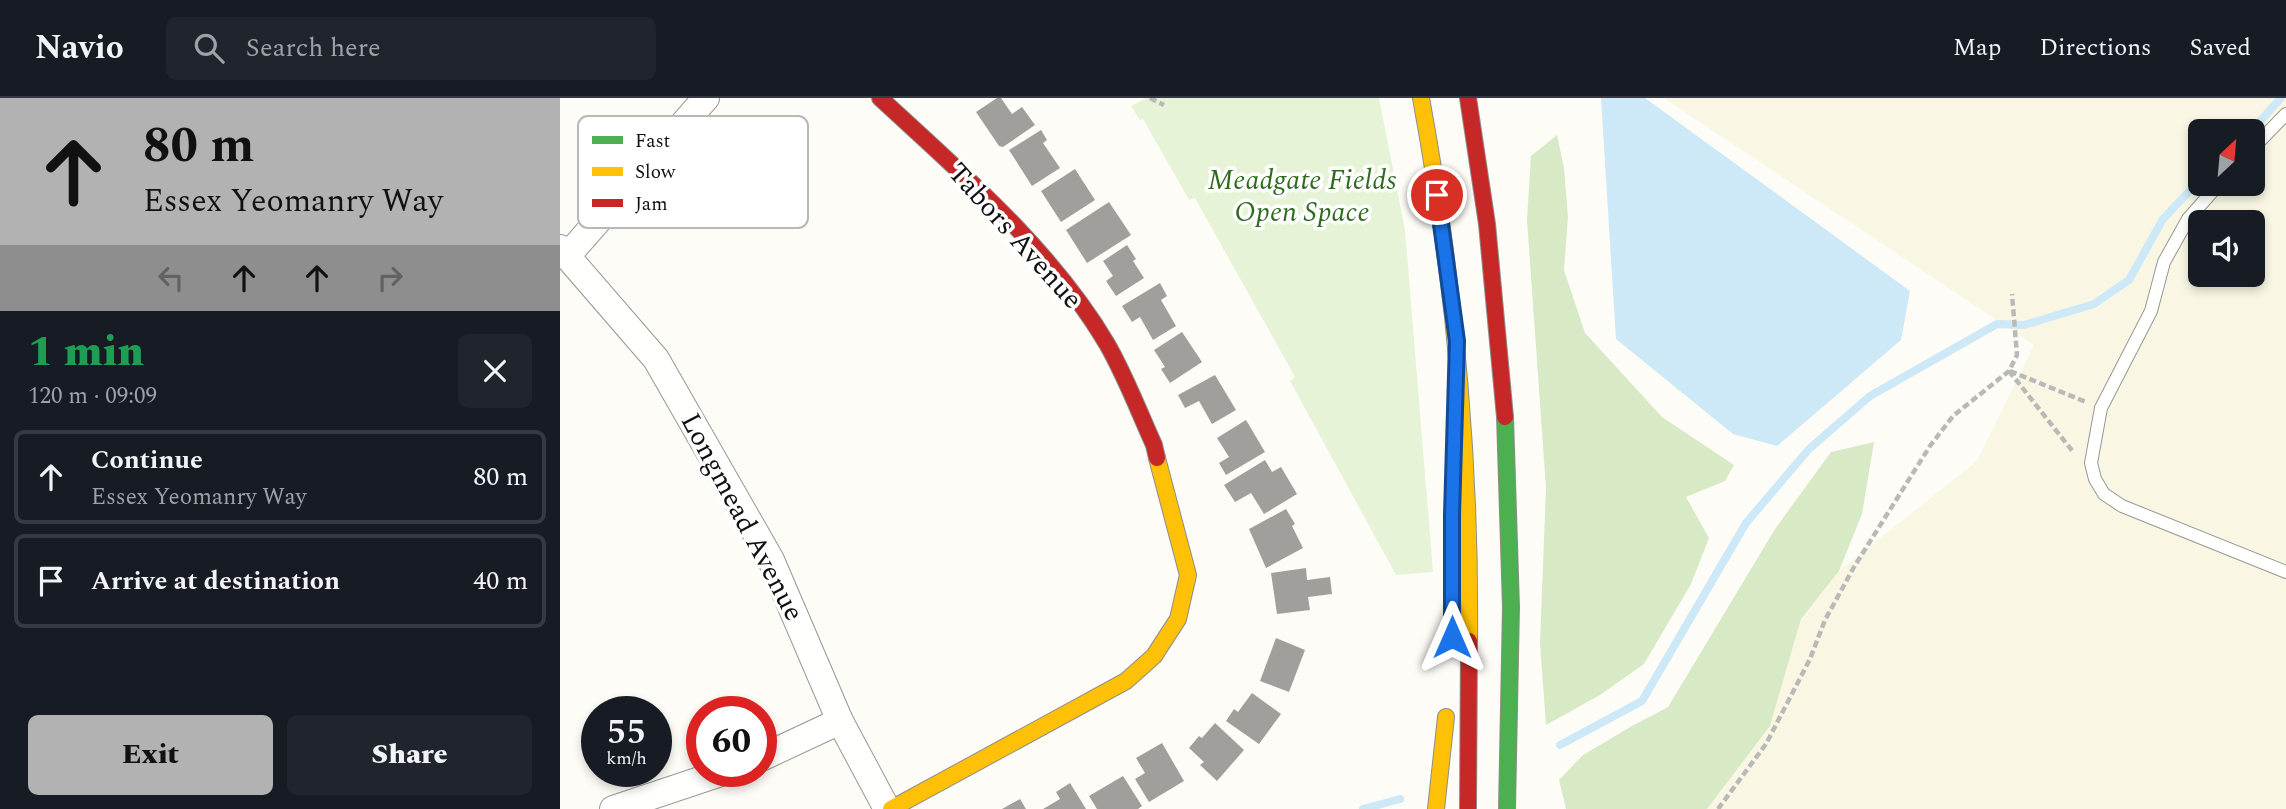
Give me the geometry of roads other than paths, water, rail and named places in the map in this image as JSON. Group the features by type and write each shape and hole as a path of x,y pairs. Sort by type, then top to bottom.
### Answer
{"main road":[{"name":"Tabors Avenue","path":"880,98 988,198 1058,275 1107,344 1154,445 1188,575 1178,619 1154,656 1126,681 889,809"},
{"path":"1420,98 1431,149 1457,341 1464,435 1469,538 1468,809"},
{"path":"1468,98 1481,171 1493,275 1506,437 1511,605 1507,809"},
{"path":"1452,528 1457,341"},
{"path":"1511,605 1524,754"},
{"path":"1436,809 1448,698"}],"street":[{"path":"689,116 706,98"},
{"path":"564,251 585,228"},
{"name":"Longmead Avenue","path":"564,251 656,359 771,560 840,721 889,809"},
{"path":"777,751 840,721"},
{"path":"613,809 686,785"}],"lane":[{"path":"2265,136 2286,114"},
{"path":"2208,196 2188,219 2164,262 2151,311 2101,408 2091,463 2095,479 2104,494 2122,506 2286,572"}],"water":[{"path":"1601,98 1645,98 1910,291 1901,340 1777,446 1733,434 1616,339"}],"waterway":[{"path":"2262,119 2281,98"},
{"path":"1560,745 1642,701 1746,523 1809,449 1870,396 1997,324 2024,325 2094,304 2129,280 2163,219 2188,193"},
{"path":"1363,809 1400,799"}],"park label":[{"name":"Meadgate Fields Open Space","path":"1302,196"}]}
